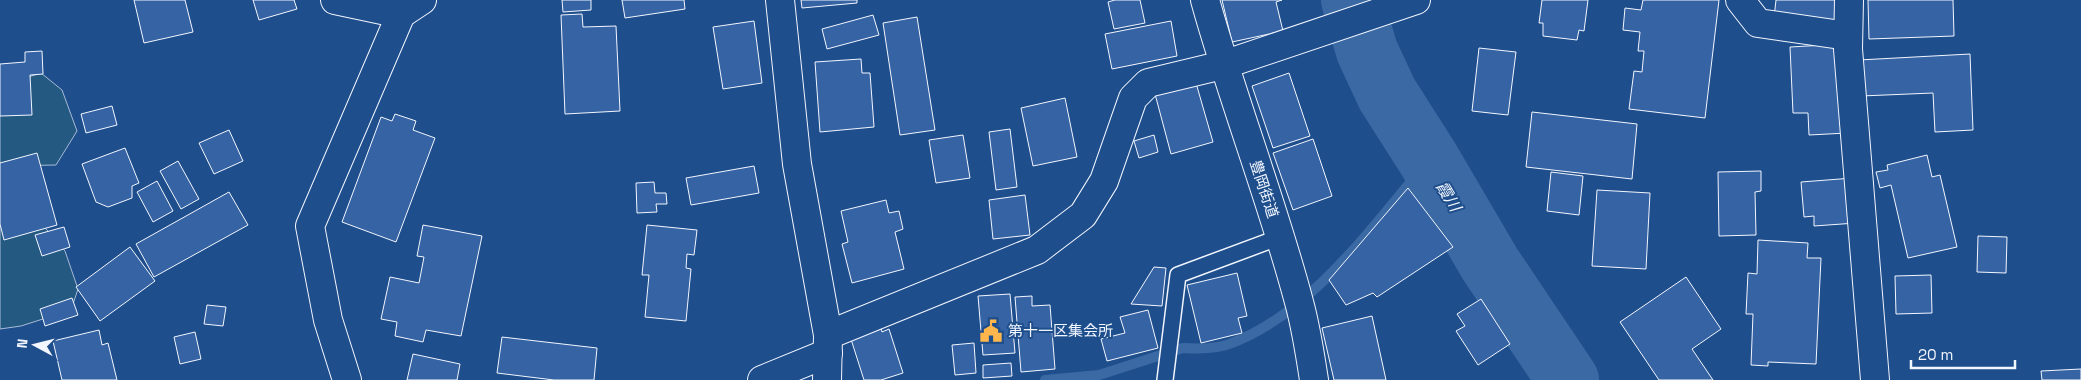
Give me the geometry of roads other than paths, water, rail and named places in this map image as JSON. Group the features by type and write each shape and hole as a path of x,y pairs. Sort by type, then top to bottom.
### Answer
{"street":[{"path":"335,0 412,7 310,226 328,320 347,380"},
{"path":"780,0 796,164 828,344 828,380"},
{"name":"豊岡街道","path":"1205,0 1223,65 1280,237 1299,302 1314,380"},
{"path":"1740,0 1758,23 1848,36"},
{"path":"1849,0 1848,36 1876,380"},
{"path":"762,380 828,344 1037,250 1083,216 1104,181 1133,98 1148,83 1223,65 1412,2"}],"lane":[{"path":"1165,380 1178,275 1280,237"}],"waterway":[{"name":"霞川","path":"1352,0 1367,51 1387,94 1429,160 1490,264 1568,380"},
{"path":"1045,380 1099,375 1183,348 1214,347 1232,343 1261,329 1289,310 1340,264 1429,160"}],"place":[{"name":"第十一区集会所","path":"991,331"}]}
